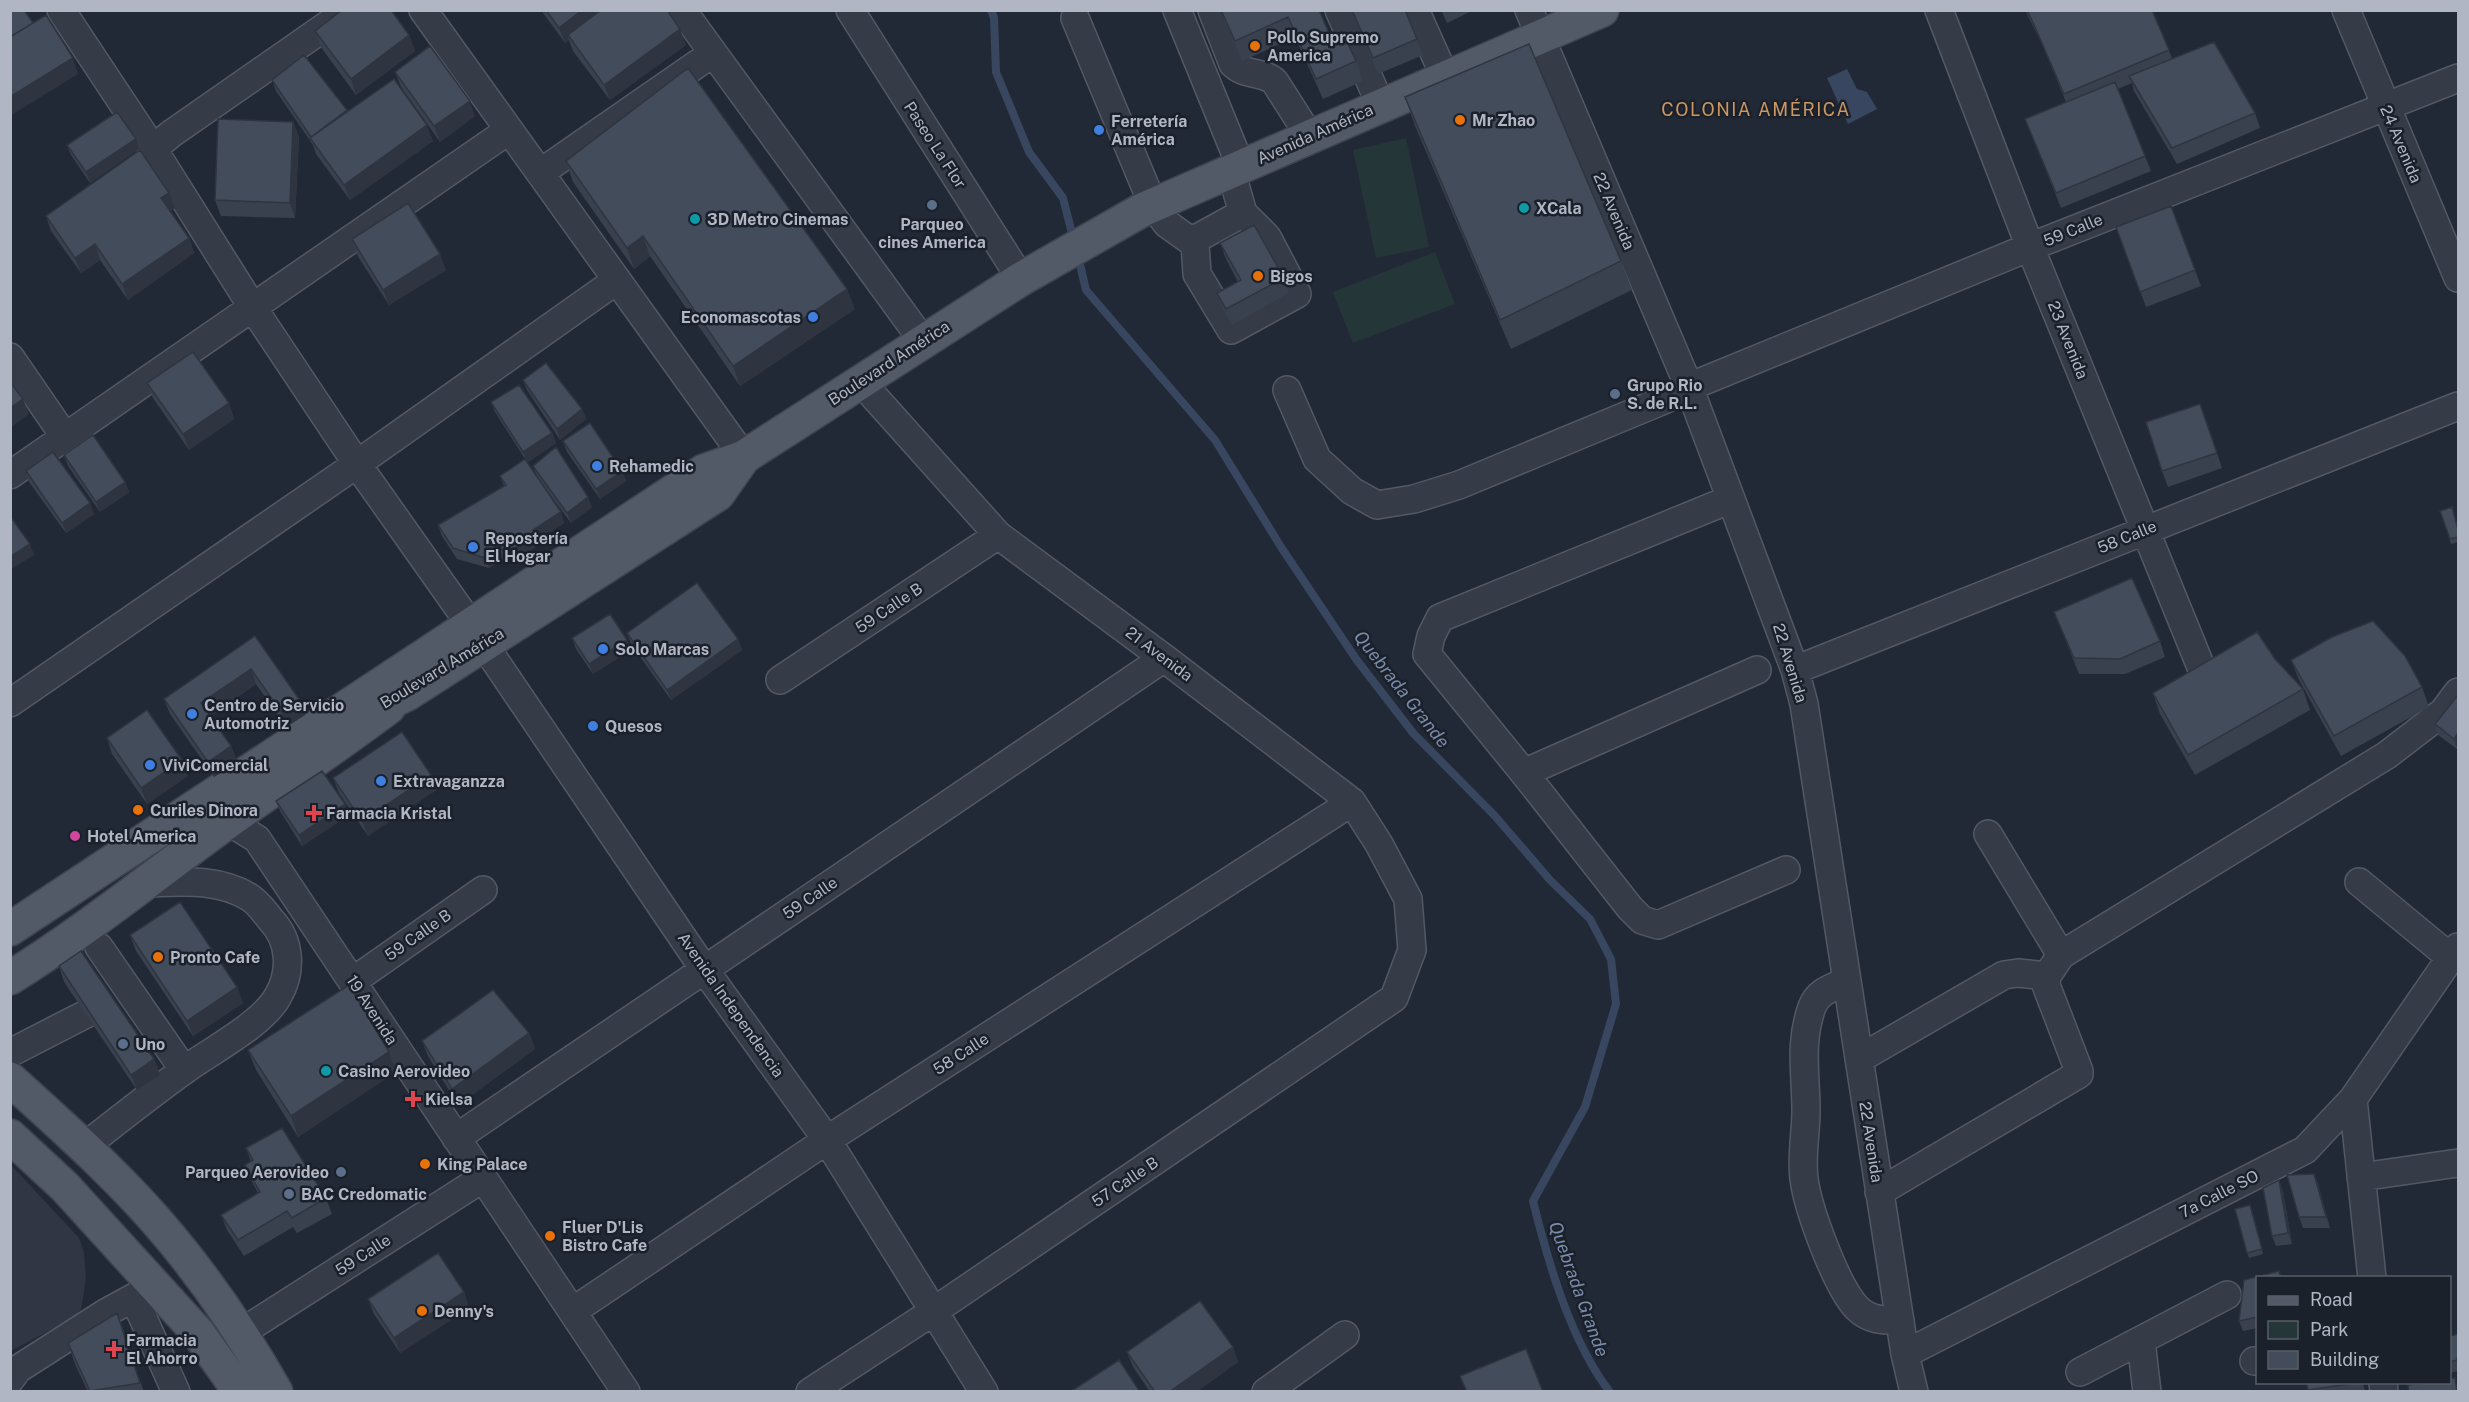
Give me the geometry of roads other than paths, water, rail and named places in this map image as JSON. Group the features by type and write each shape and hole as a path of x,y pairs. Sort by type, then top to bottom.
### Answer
{"main road":[{"name":"Avenida América","path":"1028,274 1148,207 1445,77 1535,23 1602,10"},
{"name":"Boulevard América","path":"13,928 476,634 704,471 744,457 1028,274"},
{"name":"Boulevard América","path":"13,928 358,718 407,694 476,634"},
{"path":"10,978 147,883 225,824 339,746 407,694"},
{"path":"10,1078 123,1185 170,1237 242,1332 276,1392"},
{"path":"10,1136 65,1187 145,1292 198,1333 240,1392"}],"street":[{"name":"Avenida Independencia","path":"61,10 153,149 253,308 357,464 476,634 704,969 827,1140 984,1392"},
{"path":"153,149 171,134 350,10"},
{"path":"423,10 744,457"},
{"path":"682,10 923,341"},
{"name":"Paseo La Flor","path":"850,10 1028,274"},
{"path":"1075,18 1148,207 1167,224 1192,241 1195,246 1197,274 1231,330 1296,297 1297,294 1268,237 1243,213 1236,169 1177,10"},
{"path":"1212,10 1233,64 1239,70 1269,76 1310,137"},
{"path":"1339,10 1380,106"},
{"path":"1415,10 1445,77"},
{"name":"23 Avenida","path":"1939,10 2030,247 2201,667"},
{"name":"24 Avenida","path":"2346,10 2458,278"},
{"name":"22 Avenida","path":"1535,23 1689,387 1795,670 1803,704 1905,1354 1914,1392"},
{"path":"540,173 713,53"},
{"name":"59 Calle","path":"1287,390 1317,459 1352,491 1377,505 1414,499 1459,484 2030,247 2458,78"},
{"path":"10,475 509,130"},
{"path":"1192,241 1234,220 1243,213"},
{"path":"10,703 357,464 617,280"},
{"path":"10,357 65,437"},
{"name":"21 Avenida","path":"861,382 998,535 1352,802 1379,844 1408,899 1412,950"},
{"name":"58 Calle","path":"1795,670 2458,406"},
{"path":"1731,500 1440,618 1431,636 1427,654 1642,920 1658,925 1786,870"},
{"name":"59 Calle B","path":"780,680 998,535"},
{"name":"59 Calle","path":"456,1138 1164,658"},
{"path":"1524,773 1757,670"},
{"path":"1859,1059 2004,975 2054,966 2387,755 2443,712 2458,692"},
{"path":"257,839 264,798"},
{"name":"58 Calle","path":"573,1311 827,1140 1352,802"},
{"name":"19 Avenida","path":"225,824 257,839 626,1392"},
{"path":"1879,1192 2079,1074 2046,985 2054,966 1988,834"},
{"path":"84,1147 184,1071 261,1017 278,998 287,977 288,952 278,927 251,898 225,886 192,881 147,883"},
{"path":"2359,882 2455,952"},
{"name":"59 Calle B","path":"353,981 483,890"},
{"path":"99,947 119,996 184,1071"},
{"name":"57 Calle B","path":"810,1392 934,1311 1394,998 1412,950"},
{"name":"7a Calle SO","path":"1905,1354 2305,1150 2353,1099 2455,952"},
{"path":"1847,981 1821,992 1812,1006 1802,1052 1806,1112 1803,1132 1804,1179 1816,1229 1843,1285 1857,1308 1870,1317 1882,1321 1900,1320"},
{"path":"10,1053 86,1014"},
{"path":"2353,1099 2372,1276"},
{"path":"2361,1177 2458,1163"},
{"name":"59 Calle","path":"242,1332 483,1178"},
{"path":"10,1380 18,1369 107,1312 145,1292 176,1392"},
{"path":"2079,1372 2228,1295"},
{"path":"1266,1392 1345,1335"},
{"path":"2141,1341 2147,1392"}],"water":[{"path":"1847,69 1857,89 1867,92 1877,109 1848,124 1827,78"}],"waterway":[{"name":"Quebrada Grande","path":"991,10 994,18 996,72 1029,152 1063,198 1074,241"},
{"name":"Quebrada Grande","path":"1078,256 1086,290 1215,440 1281,547 1356,659 1413,733 1495,816 1550,880 1590,919 1611,959 1616,1004 1585,1107 1533,1201 1546,1250 1572,1326 1596,1372 1610,1392"}],"place":[{"name":"Pollo Supremo America","path":"1255,46"},
{"name":"Mr Zhao","path":"1460,120"},
{"name":"Ferretería América","path":"1099,130"},
{"name":"Parqueo cines America","path":"932,205"},
{"name":"XCala","path":"1524,208"},
{"name":"3D Metro Cinemas","path":"695,219"},
{"name":"Bigos","path":"1258,276"},
{"name":"Economascotas","path":"813,317"},
{"name":"Grupo Rio S. de R.L.","path":"1615,394"},
{"name":"Rehamedic","path":"597,466"},
{"name":"Repostería El Hogar","path":"473,547"},
{"name":"Solo Marcas","path":"603,649"},
{"name":"Centro de Servicio Automotriz","path":"192,714"},
{"name":"Quesos","path":"593,726"},
{"name":"ViviComercial","path":"150,765"},
{"name":"Extravaganzza","path":"381,781"},
{"name":"Curiles Dinora","path":"138,810"},
{"name":"Farmacia Kristal","path":"314,813"},
{"name":"Hotel America","path":"75,836"},
{"name":"Pronto Cafe","path":"158,957"},
{"name":"Uno","path":"123,1044"},
{"name":"Casino Aerovideo","path":"326,1071"},
{"name":"Kielsa","path":"413,1099"},
{"name":"King Palace","path":"425,1164"},
{"name":"Parqueo Aerovideo","path":"341,1172"},
{"name":"BAC Credomatic","path":"289,1194"},
{"name":"Fluer D'Lis Bistro Cafe","path":"550,1236"},
{"name":"Denny's","path":"422,1311"},
{"name":"Farmacia El Ahorro","path":"114,1349"}],"district":[{"name":"COLONIA AMÉRICA","path":"1756,109"}]}
